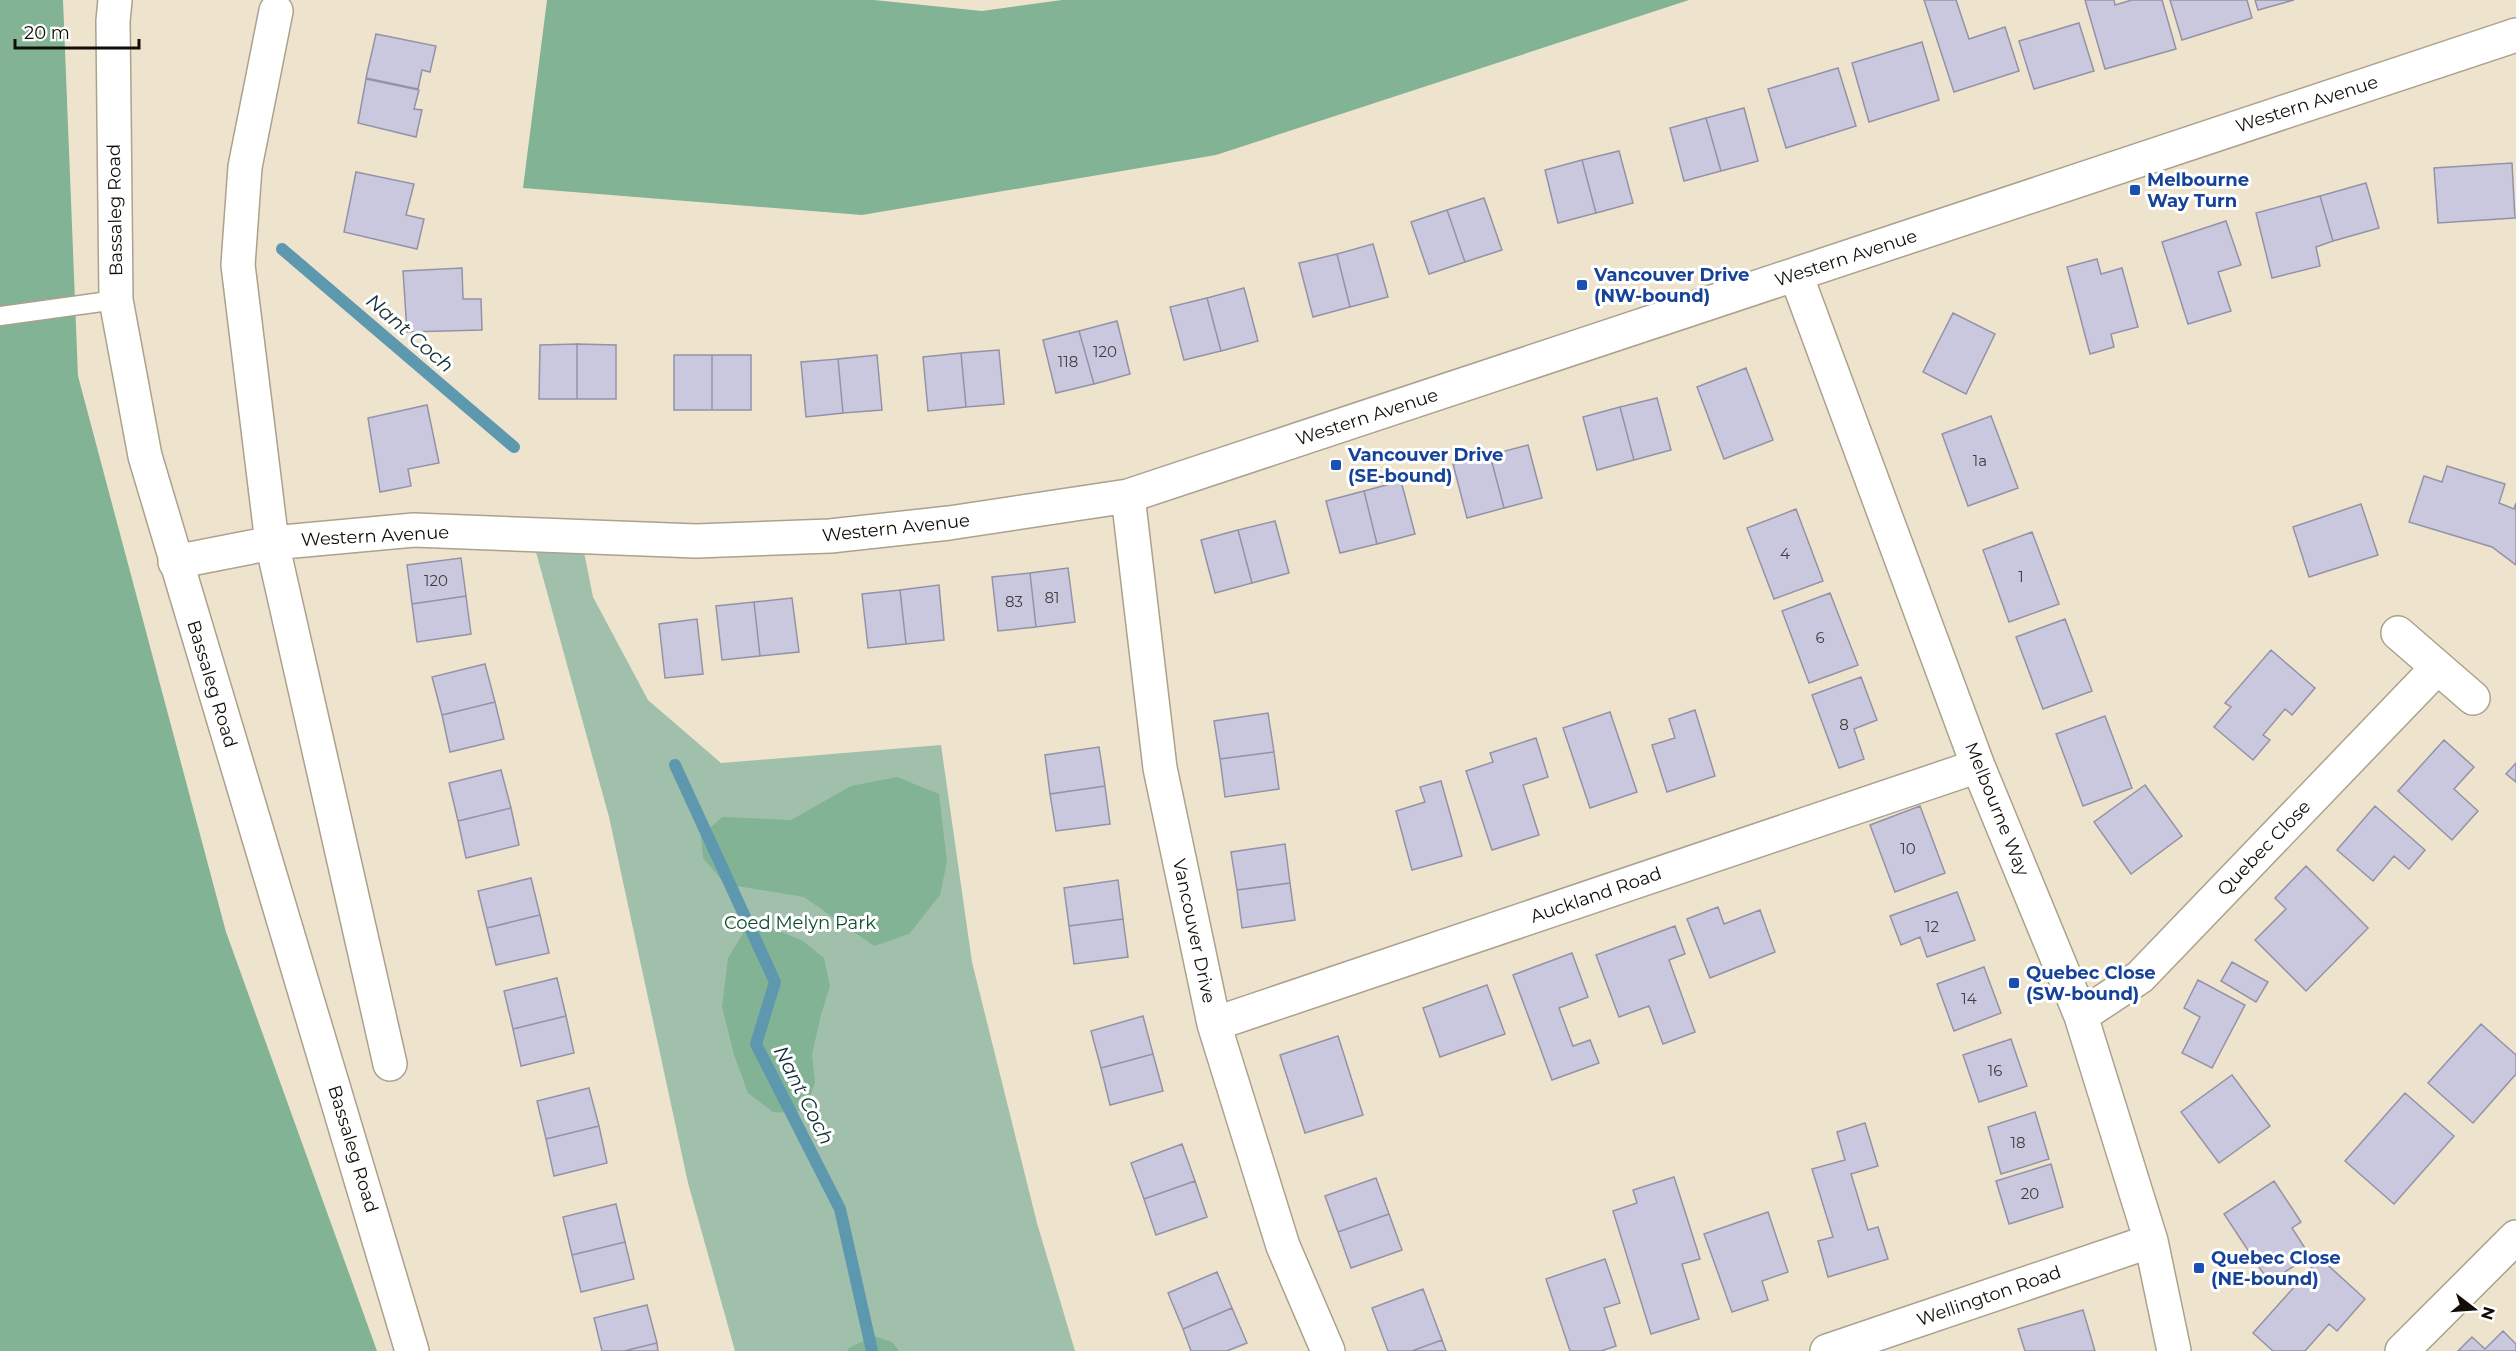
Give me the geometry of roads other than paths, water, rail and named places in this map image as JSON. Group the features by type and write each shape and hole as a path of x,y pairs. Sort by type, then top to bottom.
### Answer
{"street":[{"name":"Bassaleg Road","path":"114,11 116,300 145,456 412,1351"},
{"path":"276,11 245,167 238,265 272,543 390,1064"},
{"name":"Western Avenue","path":"175,562 272,543 414,530 696,541 830,536 949,523 1128,496 2516,35"},
{"name":"Melbourne Way","path":"1796,275 1978,766 2081,1016 2151,1242 2174,1351"},
{"name":"Vancouver Drive","path":"1128,496 1160,768 1214,1024 1283,1246 1328,1351"},
{"path":"2398,633 2473,698"},
{"name":"Quebec Close","path":"2081,1016 2140,976 2437,668"},
{"name":"Auckland Road","path":"1214,1024 1978,766"},
{"path":"2402,1351 2516,1237"},
{"name":"Wellington Road","path":"1827,1351 2151,1242"}],"lane":[{"path":"0,316 116,300"}],"waterway":[{"name":"Nant Coch","path":"282,249 514,447"},
{"name":"Nant Coch","path":"675,765 775,982 756,1044 840,1209 872,1351"}],"place":[{"name":"Melbourne Way Turn","path":"2135,190"},
{"name":"Vancouver Drive (NW-bound)","path":"1582,285"},
{"name":"Vancouver Drive (SE-bound)","path":"1336,465"},
{"name":"Quebec Close (SW-bound)","path":"2014,983"},
{"name":"Quebec Close (NE-bound)","path":"2199,1268"}],"park label":[{"name":"Coed Melyn Park","path":"800,923"}]}
